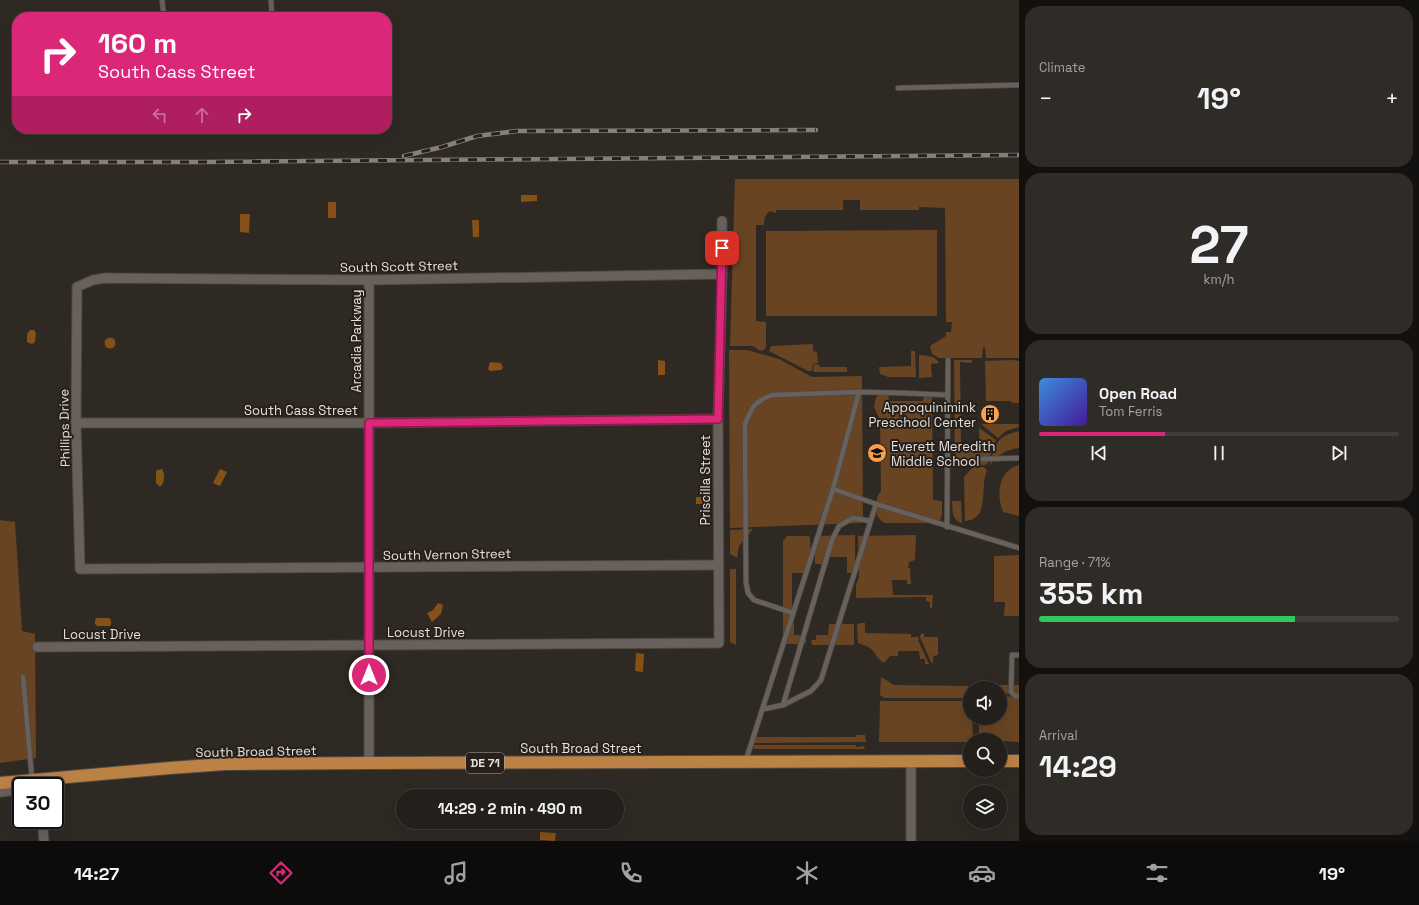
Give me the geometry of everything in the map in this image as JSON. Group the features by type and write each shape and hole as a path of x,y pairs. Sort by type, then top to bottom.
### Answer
{"main road":[{"name":"South Broad Street","path":"64,778 225,764 963,761"},
{"path":"1007,761 1019,761"},
{"name":"South Broad Street","path":"0,783 12,782"}],"street":[{"name":"Priscilla Street","path":"719,644 718,419 722,221"},
{"name":"South Scott Street","path":"77,287 93,280 106,278 369,280 722,274"},
{"name":"Arcadia Parkway","path":"369,280 369,763"},
{"name":"Phillips Drive","path":"77,287 76,423 80,569"},
{"name":"South Cass Street","path":"76,423 369,423 718,419"},
{"name":"South Vernon Street","path":"80,569 718,565"},
{"name":"Locust Drive","path":"37,647 719,644"},
{"path":"911,762 911,841"},
{"path":"0,792 12,791"},
{"path":"43,829 44,841"}],"lane":[{"path":"162,0 163,12"},
{"path":"271,0 272,12"},
{"path":"898,88 1019,85"},
{"path":"947,526 948,360"},
{"path":"746,762 833,489 859,392"},
{"path":"793,614 754,600 748,593 746,582 745,424 750,410 759,400 772,395 902,392 948,395"},
{"path":"948,460 1019,458"},
{"path":"833,489 876,504 1019,548"},
{"path":"764,709 783,705 812,691 821,680 876,504"},
{"path":"783,705 832,540 839,526 853,518 870,521"},
{"path":"1019,655 1012,655 1011,692 1015,696 1019,696"},
{"path":"23,677 36,777"}],"shaded area":[{"path":"735,179 1019,179 1019,358 986,358 985,347 983,347 982,358 939,358 932,354 930,346 946,336 946,332 951,332 952,322 946,322 945,208 919,207 919,210 860,210 860,200 843,200 843,210 776,210 776,213 770,211 765,217 764,225 756,225 756,321 766,322 766,347 764,350 760,351 753,346 730,346"},
{"path":"521,195 537,195 537,201 521,202"},
{"path":"328,202 336,202 336,218 328,218"},
{"path":"240,214 250,214 249,233 240,232"},
{"path":"472,220 479,220 479,237 473,237"},
{"path":"937,230 937,316 766,316 766,231"},
{"path":"30,330 34,330 36,333 35,342 32,344 27,342 27,334"},
{"path":"110,337 114,339 116,343 114,347 110,349 106,347 104,343 106,339"},
{"path":"813,344 813,351 817,352 818,363 813,364 812,371 808,371 769,351 771,346"},
{"path":"729,350 747,350 779,359 812,377 862,376 863,519 860,523 730,528"},
{"path":"911,351 915,351 916,377 888,377 880,374 879,367 911,366"},
{"path":"919,355 933,357 939,363 931,364 932,377 919,378"},
{"path":"658,360 665,361 665,375 658,375"},
{"path":"954,360 972,360 972,363 960,362 961,449 980,449 979,428 996,440 987,464 985,465 955,464"},
{"path":"985,361 1019,361 1019,403 1012,403 1011,401 986,401"},
{"path":"490,362 501,363 503,368 501,370 490,371 488,369"},
{"path":"814,364 819,365 820,367 847,367 847,372 814,372"},
{"path":"879,393 888,393 889,401 923,401 924,393 932,396 933,500 942,501 942,515 939,523 885,523 876,513 877,497 881,490 880,420 874,407 875,400"},
{"path":"981,424 1019,424 1019,427 1006,431 998,438"},
{"path":"1019,431 1019,448 1002,454 990,465 998,441 1011,433"},
{"path":"1019,465 1019,516 1003,512 999,491 1000,484 1007,472"},
{"path":"973,467 984,467 987,471 983,501 978,515 973,519 965,521 964,477"},
{"path":"162,469 164,473 164,480 161,486 159,486 156,483 156,472 157,470"},
{"path":"220,469 227,472 220,486 213,483"},
{"path":"696,497 710,497 710,504 696,504"},
{"path":"952,501 961,501 962,523 958,522 954,517"},
{"path":"0,520 15,522 22,631 35,634 36,758 0,763"},
{"path":"753,529 739,546 737,558 730,554 730,530"},
{"path":"855,535 855,573 847,573 847,557 829,557 828,566 821,567 821,564 815,564 815,536"},
{"path":"916,535 915,560 909,562 908,568 910,568 911,584 907,584 907,580 892,580 893,595 933,595 932,608 930,609 930,602 926,601 926,597 856,598 856,585 859,577 858,536"},
{"path":"787,536 809,536 810,538 811,564 806,564 805,573 792,573 792,621 794,622 794,635 806,635 806,643 804,644 786,644 783,642 783,541"},
{"path":"1019,555 1019,616 1004,616 1005,602 994,602 994,556"},
{"path":"730,569 736,569 736,645 730,642"},
{"path":"438,603 443,605 441,614 432,622 427,613 433,610"},
{"path":"97,618 109,618 111,620 110,626 97,626 95,624 95,620"},
{"path":"865,623 865,633 911,634 911,637 918,637 929,664 925,664 925,659 920,659 919,651 898,651 898,656 890,656 884,663 870,648 858,643 857,624"},
{"path":"829,624 854,624 854,645 812,645 811,640 816,640 816,635 828,635"},
{"path":"924,633 924,637 938,637 938,655 933,656 933,663 931,662 920,637 921,634"},
{"path":"636,653 644,654 643,672 635,671"},
{"path":"881,677 894,685 963,686 963,698 885,698 880,695"},
{"path":"1007,685 1019,685 1019,693 1007,694"},
{"path":"1007,696 1019,697 1019,742 1007,741 1007,733 979,733 979,725 1007,725"},
{"path":"880,701 963,701 963,725 972,725 973,733 963,733 963,742 879,742"},
{"path":"856,735 865,735 866,742 751,743 754,737 856,737"},
{"path":"751,745 865,746 864,749 755,749"},
{"path":"540,832 556,833 555,841 540,840"}],"railway":[{"path":"404,156 442,147 477,136 517,131 816,130"},
{"path":"0,162 202,162 1019,155"}],"place":[{"name":"Appoquinimink Preschool Center","path":"990,414"},
{"name":"Everett Meredith Middle School","path":"877,453"}],"route":[{"path":"369,675 369,423 718,419 722,248"}]}
